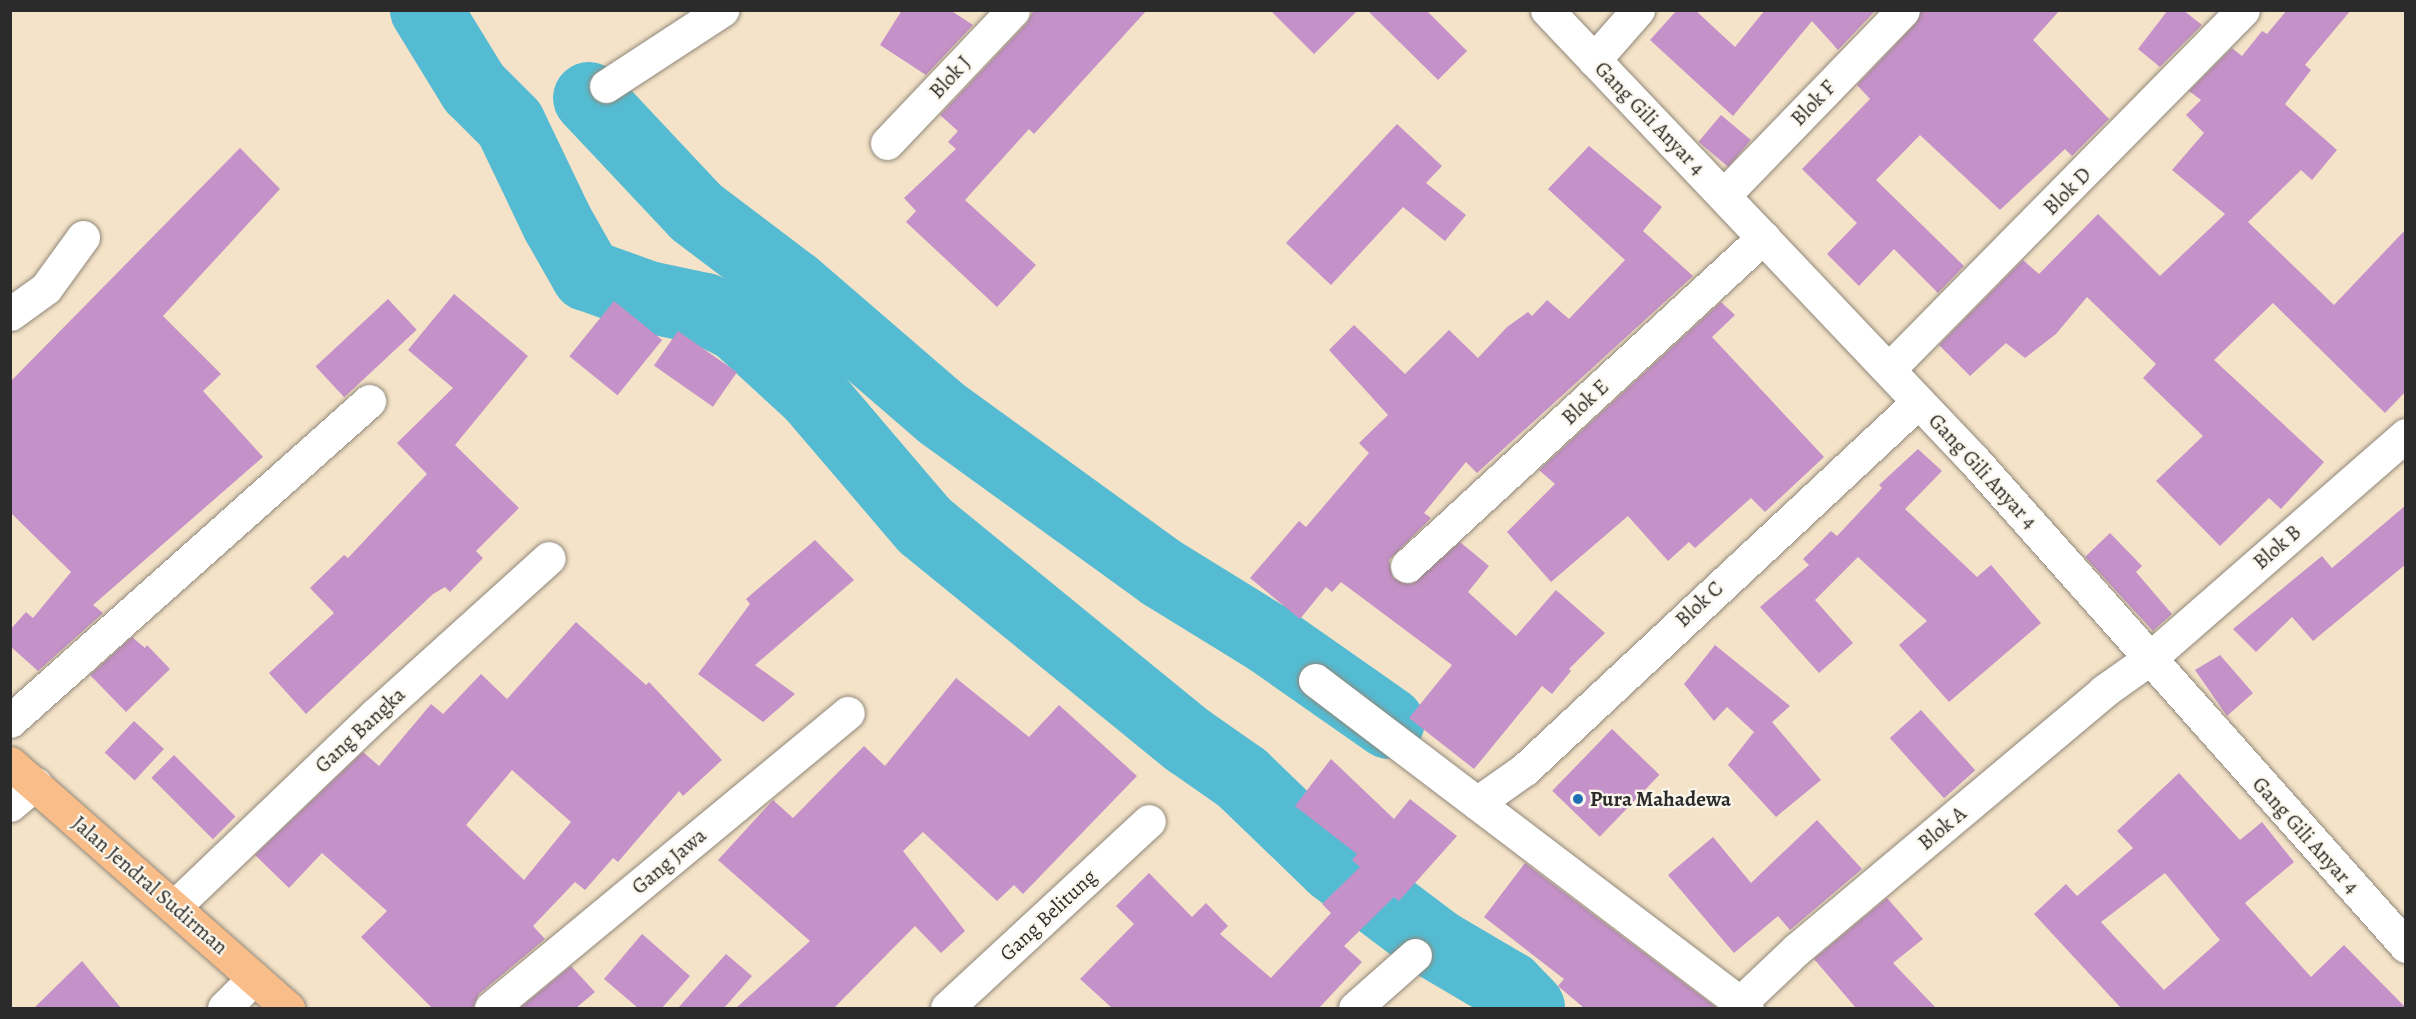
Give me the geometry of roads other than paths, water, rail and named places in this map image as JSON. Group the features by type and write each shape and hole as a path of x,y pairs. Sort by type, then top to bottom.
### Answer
{"highway":[{"name":"Jalan Jendral Sudirman","path":"10,763 288,1008"}],"street":[{"path":"606,86 722,10"},
{"name":"Blok J","path":"888,143 1013,10"},
{"name":"Gang Gili Anyar 4","path":"1547,10 1724,195 2041,534 2149,659 2406,945"},
{"path":"1594,60 1638,10"},
{"name":"Blok F","path":"1724,195 1903,10"},
{"name":"Blok D","path":"1888,369 2243,10"},
{"path":"10,314 46,288 83,237"},
{"name":"Blok E","path":"1407,566 1763,237"},
{"path":"10,721 369,401"},
{"name":"Blok C","path":"1477,804 1525,769 1918,402"},
{"name":"Blok B","path":"2149,659 2406,435"},
{"name":"Gang Bangka","path":"174,907 375,715 549,558"},
{"name":"Blok A","path":"1743,1004 1773,971 2104,691 2149,659"},
{"path":"1315,680 1743,1004"},
{"name":"Gang Jawa","path":"491,1008 848,713"},
{"path":"10,805 35,784"},
{"name":"Gang Belitung","path":"947,1008 1149,821"},
{"path":"1355,1008 1415,955"},
{"path":"224,1008 254,978"}],"waterway":[{"path":"426,10 474,88 510,124 558,224 587,275 648,297 705,309 737,325 813,395 925,526 1189,741 1242,778 1333,866 1436,944 1509,987 1529,1008"},
{"path":"589,98 696,212 794,286 941,413 1162,573 1269,639 1389,723"}],"place":[{"name":"Pura Mahadewa","path":"1578,799"}]}
